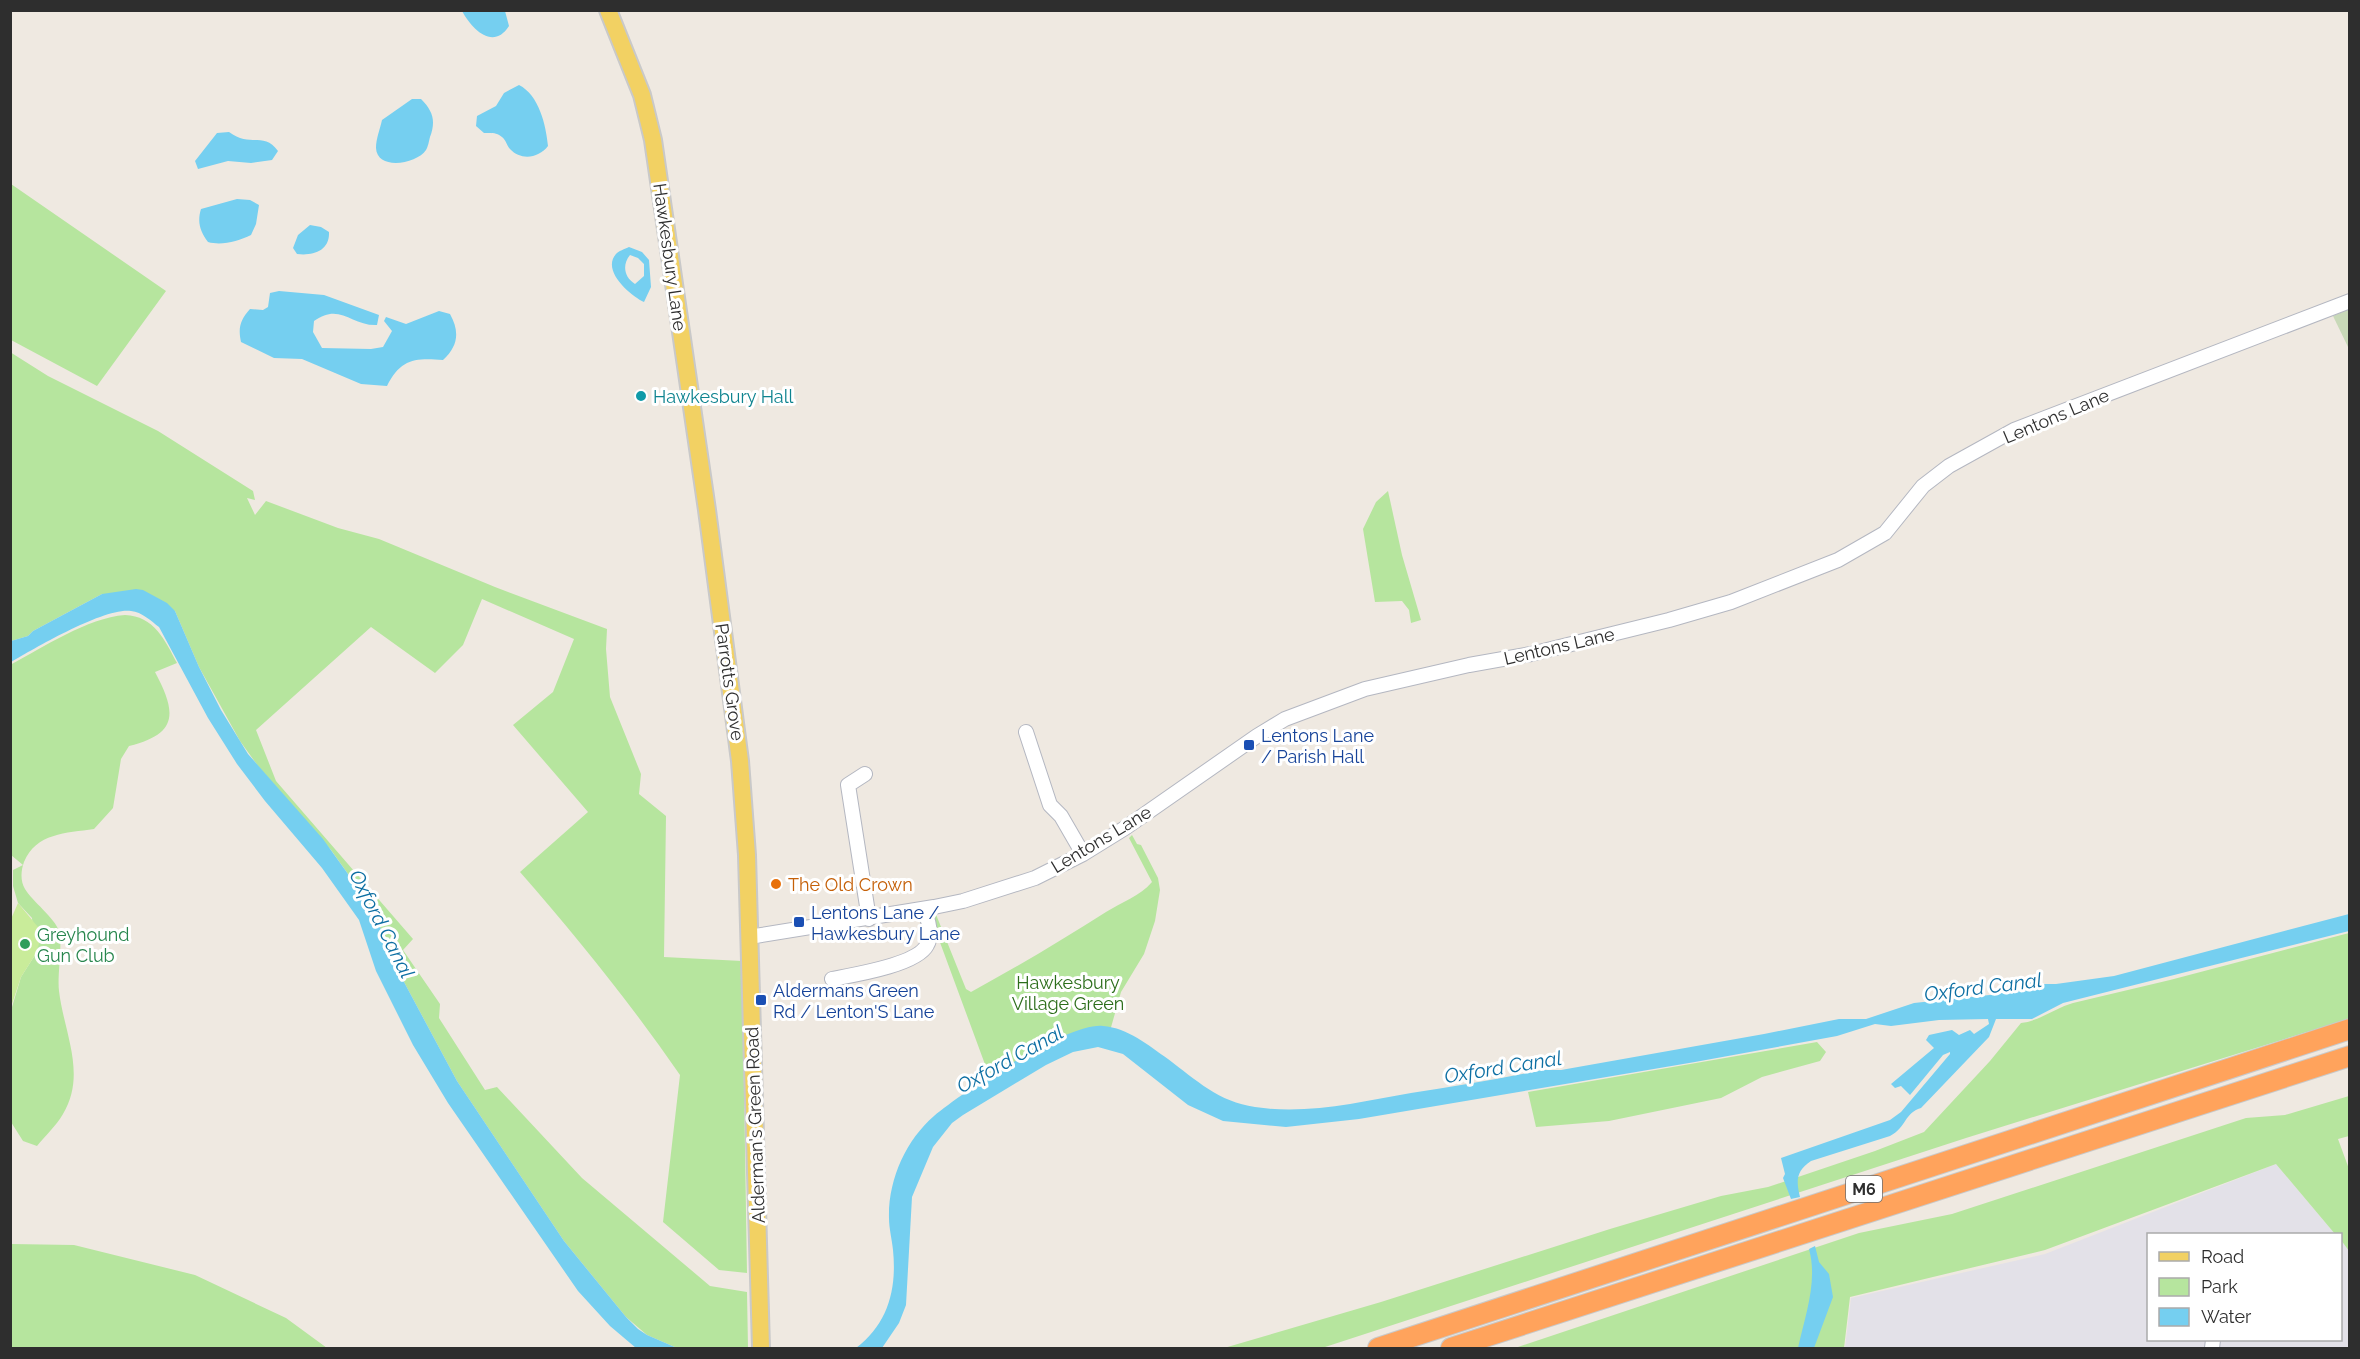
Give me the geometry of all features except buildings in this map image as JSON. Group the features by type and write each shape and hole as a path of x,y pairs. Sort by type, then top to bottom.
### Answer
{"highway":[{"name":"M6","path":"1378,1348 2349,1029"},
{"name":"M6","path":"1451,1348 2349,1056"}],"main road":[{"name":"Hawkesbury Lane","path":"608,10 642,95 653,140 708,510"},
{"name":"Parrotts Grove","path":"708,510 740,761 747,855 749,937"},
{"name":"Alderman's Green Road","path":"749,937 761,1348"}],"street":[{"name":"Lentons Lane","path":"749,937 924,909 963,901 1019,884 1083,854 1125,828 1285,719 1365,689 1469,665 1531,654 1669,620 1752,594 1838,560 1885,532 1923,486 1949,466 2014,430 2349,300"},
{"path":"1029,735 1050,805 1061,816 1083,854"},
{"path":"865,774 848,785 869,918"},
{"path":"832,979 879,971 922,952 929,943 929,923 924,909"}],"shaded area":[{"path":"2276,1164 2334,1233 2147,1233 2147,1341 2342,1341 2342,1241 2349,1251 2349,1348 1845,1348 1851,1298 2045,1254"}],"green space":[{"path":"11,184 166,291 97,386 11,340"},
{"path":"2349,309 2349,349 2333,316"},
{"path":"10,352 48,376 158,431 253,491 255,500 247,498 255,515 266,501 338,528 379,539 495,587 607,629 606,649 610,697 641,774 639,794 666,816 664,957 742,961 747,1273 719,1270 663,1222 680,1075 603,971 520,872 588,812 513,725 553,692 574,639 482,599 463,645 435,673 371,627 256,730 276,781 413,939 403,950 440,1004 439,1018 485,1090 497,1087 582,1178 710,1286 747,1292 748,1348 677,1348 647,1335 626,1317 564,1241 457,1081 404,982 379,925 358,888 331,850 258,766 240,741 199,667 175,611 102,594 33,631 28,636 11,641"},
{"path":"1388,491 1402,555 1421,620 1411,623 1409,610 1402,601 1375,602 1363,529 1376,502"},
{"path":"135,616 151,625 163,638 177,663 155,672 167,699 169,720 165,728 157,735 129,746 121,759 113,808 94,829 53,836 44,840 29,852 23,865 11,855 10,665 81,627 111,617"},
{"name":"Hawkesbury Village Green","path":"1132,835 1137,844 1141,845 1158,878 1160,890 1155,921 1144,954 1121,992 1108,1038 1102,1037 993,1086 931,918 935,912 966,989 971,992 1147,887 1152,882 1129,838"},
{"path":"23,865 23,886 59,931 59,991 74,1069 70,1099 63,1114 37,1146 23,1141 11,1122 12,1007 21,977 35,955 32,918 18,903 13,886 13,870"},
{"name":"Greyhound Gun Club","path":"18,903 43,933 35,955 21,977 11,1007 11,919"},
{"path":"2349,933 2349,1019 1966,1138 1322,1348 1224,1348 1381,1302 1721,1196 1768,1187 1875,1151 1924,1132 1990,1061 2021,1023 2035,1020 2073,1003"},
{"path":"1817,1042 1826,1052 1820,1061 1762,1077 1721,1098 1609,1121 1536,1127 1528,1092"},
{"path":"2349,1096 2349,1136 2338,1139 2349,1169 2349,1251 2342,1241 2342,1233 2334,1233 2276,1164 2045,1250 1850,1297 1844,1348 1515,1348 1859,1233 1952,1214 2246,1118 2285,1115"},
{"path":"11,1244 74,1245 195,1275 286,1318 327,1348 11,1348"}],"water":[{"path":"462,11 505,11 509,26 496,37 483,35"},
{"path":"519,85 532,96 536,103 547,138 548,146 540,153 530,156 514,153 500,135 484,133 476,126 477,116 496,106 504,93"},
{"path":"412,99 421,99 432,116 433,126 427,149 415,159 406,162 383,160 376,148 382,120"},
{"path":"229,132 244,139 262,140 273,145 278,151 272,160 251,163 228,161 198,169 195,161 217,133"},
{"path":"237,199 250,200 259,205 256,224 251,235 230,242 208,242 200,226 201,209"},
{"path":"310,225 321,227 329,232 327,244 314,253 297,254 293,248 298,235"},
{"path":"629,247 642,252 649,260 651,287 644,302 625,289 612,268 612,261 616,254","holes":["630,255 638,258 644,264 644,276 635,284 628,278 625,267"]},
{"path":"279,291 324,295 379,315 377,325 360,322 339,314 323,316 314,321 313,332 322,348 371,349 383,347 392,331 384,321 386,317 406,324 439,311 450,314 456,338 452,349 443,360 424,359 409,362 398,370 387,386 361,384 302,359 274,358 241,342 240,328 244,317 250,309 263,310 268,307 270,293"},
{"path":"143,590 167,603 175,611 199,667 221,710 248,754 323,839 358,888 379,925 404,982 457,1081 564,1241 638,1329 677,1348 636,1348 610,1326 578,1291 448,1103 413,1045 376,971 359,920 322,868 237,764 208,718 159,627 139,613 119,611 70,630 11,662 11,641 28,636 33,631 102,594"},
{"path":"2349,914 2349,931 2063,1003 2032,1019 1996,1019 1989,1037 1921,1108 1911,1113 1900,1129 1890,1136 1811,1161 1802,1169 1798,1177 1800,1197 1791,1199 1783,1178 1785,1174 1781,1158 1890,1120 1901,1112 1950,1054 1950,1052 1943,1055 1910,1095 1901,1086 1895,1088 1891,1084 1934,1048 1926,1040 1929,1035 1952,1030 1959,1035 1970,1030 1974,1034 1989,1024 1988,1019 1939,1020 1891,1026 1875,1024 1837,1036 1695,1062 1359,1119 1286,1127 1223,1121 1188,1105 1123,1054 1098,1047 1073,1052 1046,1065 963,1115 952,1123 933,1147 912,1197 906,1305 899,1323 882,1348 856,1348 876,1328 888,1305 894,1264 889,1226 889,1204 895,1175 915,1137 934,1116 967,1091 1042,1046 1087,1028 1112,1027 1137,1038 1208,1089 1230,1100 1255,1107 1274,1109 1314,1108 1542,1070 1561,1070 1839,1019 1866,1019 1914,1003 1999,994 2033,981 2056,984 2114,976"},
{"path":"1815,1246 1819,1262 1829,1274 1833,1297 1814,1348 1798,1348 1811,1286 1809,1249"}],"place":[{"name":"Hawkesbury Hall","path":"641,396"},
{"name":"Lentons Lane / Parish Hall","path":"1249,745"},
{"name":"The Old Crown","path":"776,884"},
{"name":"Lentons Lane / Hawkesbury Lane","path":"799,922"},
{"name":"Greyhound Gun Club","path":"25,944"},
{"name":"Aldermans Green Rd / Lenton'S Lane","path":"761,1000"}],"water label":[{"name":"Oxford Canal","path":"382,924"},
{"name":"Oxford Canal","path":"1983,987"},
{"name":"Oxford Canal","path":"1010,1059"},
{"name":"Oxford Canal","path":"1503,1067"}]}
